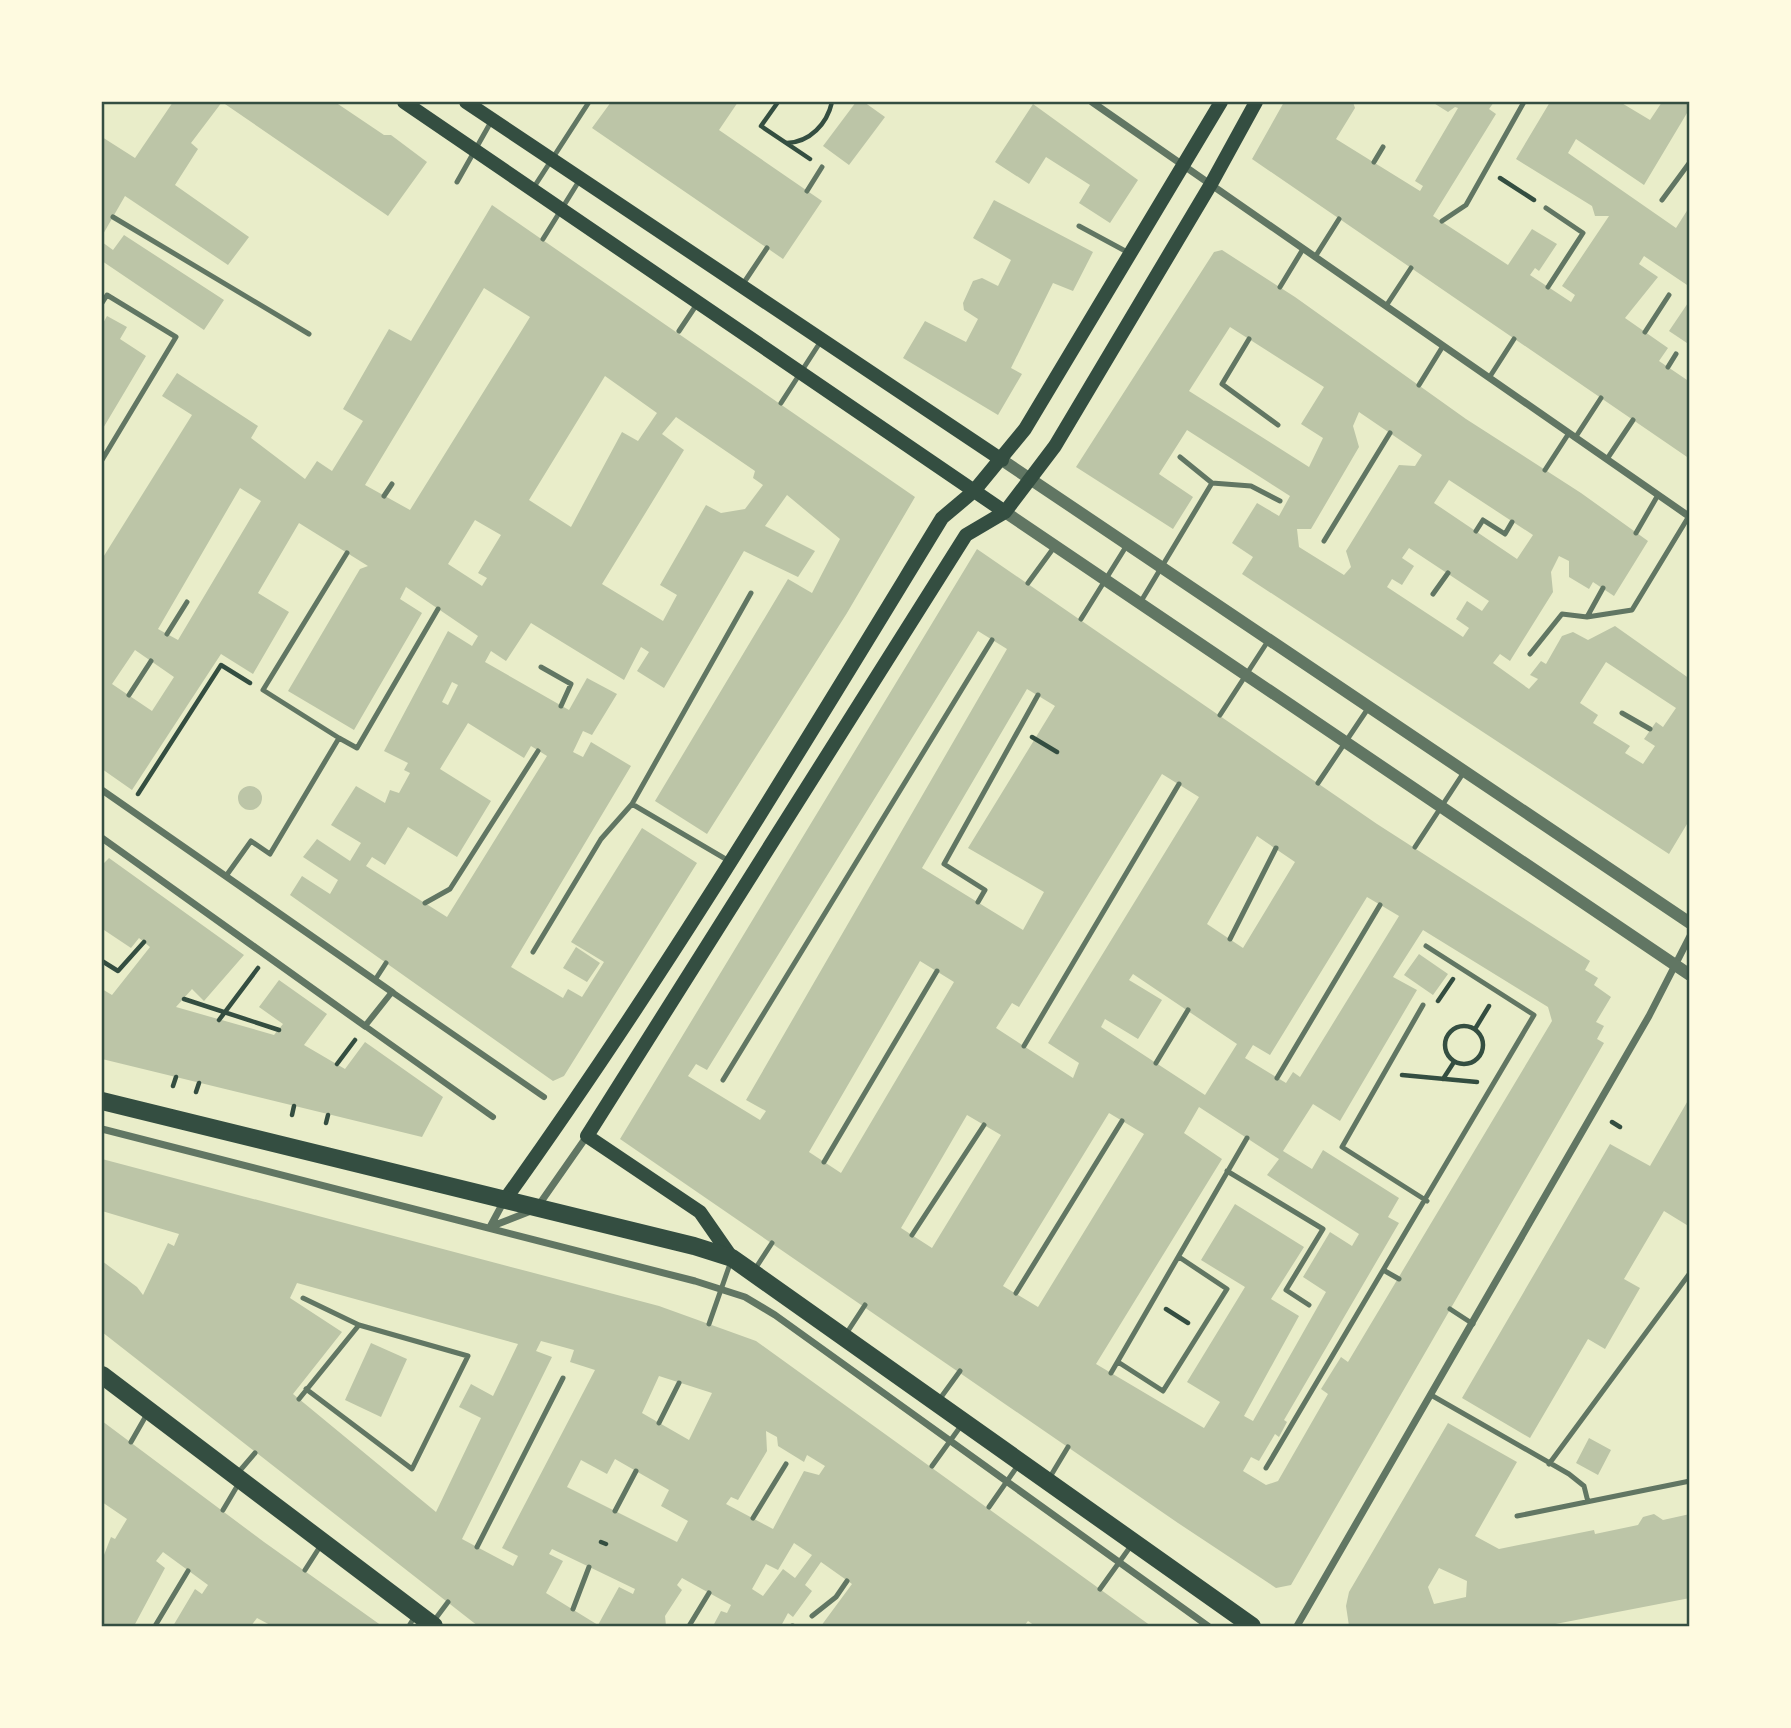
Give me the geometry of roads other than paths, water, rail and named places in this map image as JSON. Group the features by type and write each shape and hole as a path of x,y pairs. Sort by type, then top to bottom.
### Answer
{"main road":[{"path":"404,102 1005,512"},
{"path":"466,102 1002,460"},
{"path":"504,1201 582,1093 732,863 942,518 974,491 1025,429 1221,102"},
{"path":"732,1258 700,1212 587,1136 966,534 1005,512 1032,478 1096,379 1256,102"},
{"path":"102,1101 732,1258 1133,1542 1241,1623"},
{"path":"102,1375 322,1542 423,1623"}],"street":[{"path":"1092,102 1689,516"},
{"path":"1002,460 1129,542 1689,923"},
{"path":"1005,512 1689,975"},
{"path":"102,790 544,1097"},
{"path":"102,838 493,1117"},
{"path":"1297,1626 1473,1324 1676,966 1689,936"},
{"path":"365,1026 392,992"},
{"path":"102,1129 722,1288 760,1305 1208,1626"},
{"path":"489,1228 536,1209 587,1136"},
{"path":"489,1228 504,1201"}],"lane":[{"path":"533,191 589,102"},
{"path":"1441,221 1466,205 1524,102"},
{"path":"457,182 492,120"},
{"path":"1374,162 1383,147"},
{"path":"1662,200 1689,162"},
{"path":"807,191 822,167"},
{"path":"543,239 581,178"},
{"path":"1546,208 1583,233 1548,287"},
{"path":"113,217 309,334"},
{"path":"1315,257 1339,219"},
{"path":"1079,226 1132,254"},
{"path":"741,287 767,248"},
{"path":"1280,287 1303,249"},
{"path":"1386,306 1411,268"},
{"path":"102,303 107,295 176,337 102,460"},
{"path":"1645,332 1669,295"},
{"path":"679,331 699,301"},
{"path":"1249,339 1222,384 1278,425"},
{"path":"1489,378 1514,339"},
{"path":"781,403 821,341"},
{"path":"1419,385 1443,346"},
{"path":"1668,367 1676,354"},
{"path":"1545,470 1601,398"},
{"path":"1606,459 1633,419"},
{"path":"1324,541 1390,433"},
{"path":"1180,457 1212,483 1251,486 1280,501"},
{"path":"1140,603 1212,483"},
{"path":"384,496 392,484"},
{"path":"1636,533 1658,495"},
{"path":"1530,654 1562,614 1587,617 1632,610 1689,516"},
{"path":"1476,531 1483,520 1505,534 1512,522"},
{"path":"1081,619 1129,542"},
{"path":"1028,583 1055,546"},
{"path":"347,553 263,690 339,738 357,748 438,609"},
{"path":"1433,594 1448,573"},
{"path":"1587,617 1604,588"},
{"path":"533,952 601,839 632,804 751,593"},
{"path":"167,634 187,602"},
{"path":"1220,715 1270,638"},
{"path":"723,1080 992,640"},
{"path":"129,695 150,661"},
{"path":"541,667 571,684 561,706"},
{"path":"978,902 985,890 944,864 1038,695"},
{"path":"1318,783 1370,705"},
{"path":"1622,713 1650,729"},
{"path":"226,876 251,841 270,855 339,738"},
{"path":"425,903 450,889 537,751"},
{"path":"1415,848 1465,769"},
{"path":"1024,1046 1179,784"},
{"path":"632,804 732,863"},
{"path":"1230,939 1276,848"},
{"path":"1278,1078 1380,905"},
{"path":"1266,1468 1427,1201 1534,1015 1426,946"},
{"path":"375,980 386,963"},
{"path":"824,1162 937,971"},
{"path":"1423,1005 1342,1147 1427,1201"},
{"path":"1156,1063 1188,1010"},
{"path":"1016,1293 1122,1122"},
{"path":"912,1235 984,1125"},
{"path":"1111,1373 1247,1138"},
{"path":"1227,1171 1323,1229 1286,1290 1309,1305"},
{"path":"753,1272 772,1242"},
{"path":"1118,1362 1163,1391 1227,1289 1179,1257"},
{"path":"709,1324 732,1258"},
{"path":"1385,1271 1399,1279"},
{"path":"1549,1464 1689,1273"},
{"path":"303,1298 359,1325 468,1356 412,1469 306,1390"},
{"path":"844,1336 865,1305"},
{"path":"1450,1309 1473,1324"},
{"path":"299,1399 359,1325"},
{"path":"937,1403 960,1371"},
{"path":"477,1547 563,1378"},
{"path":"659,1423 680,1382"},
{"path":"1431,1395 1584,1486 1588,1502"},
{"path":"131,1442 149,1411"},
{"path":"932,1466 964,1422"},
{"path":"1047,1481 1068,1447"},
{"path":"223,1510 238,1478 255,1452"},
{"path":"989,1507 1021,1462"},
{"path":"753,1518 786,1464"},
{"path":"615,1511 636,1471"},
{"path":"1517,1516 1689,1481"},
{"path":"305,1570 322,1542"},
{"path":"1100,1589 1133,1542"},
{"path":"573,1609 589,1567"},
{"path":"155,1626 188,1571"},
{"path":"812,1616 836,1597 847,1581"},
{"path":"689,1626 709,1592"},
{"path":"423,1623 448,1602"}]}
